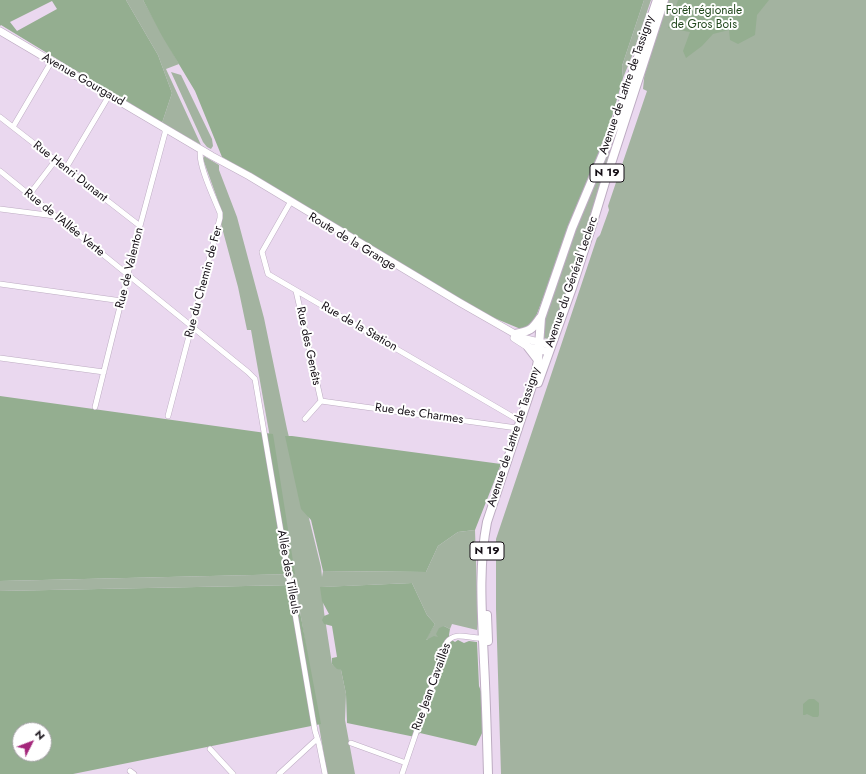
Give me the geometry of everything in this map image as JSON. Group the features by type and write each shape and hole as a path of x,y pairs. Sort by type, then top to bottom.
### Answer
{"main road":[{"name":"Avenue de Lattre de Tassigny","path":"488,774 485,638 482,580 485,532 488,518 518,424 535,377 538,360 540,318 572,228 616,123 657,0"},
{"name":"Avenue du Général Leclerc","path":"485,638 487,546 491,526 550,348 589,237 606,179 664,0"},
{"name":"Avenue Gourgaud","path":"0,33 107,99 165,131"},
{"name":"Avenue Gourgaud","path":"0,33 165,131"},
{"name":"Route de la Grange","path":"165,131 376,252 514,336 528,347 538,346"},
{"path":"514,336 529,331 534,327 540,318"},
{"name":"Route de la Grange","path":"514,336 522,338 538,346"},
{"path":"538,346 550,348"},
{"path":"528,347 538,360"},
{"name":"N 19","path":"485,638 492,774"}],"street":[{"path":"13,127 50,64"},
{"path":"66,168 107,99"},
{"name":"Rue Henri Dunant","path":"0,117 140,226"},
{"name":"Rue de Valenton","path":"95,407 165,131"},
{"name":"Rue du Chemin de Fer","path":"168,416 220,218 220,213 201,165 199,155 200,151"},
{"path":"29,194 55,161"},
{"name":"Rue de l'Allée Verte","path":"0,171 248,372"},
{"name":"Rue de la Station","path":"290,203 262,252 268,274 518,424"},
{"path":"0,209 55,216"},
{"path":"0,284 122,300"},
{"name":"Rue des Genêts","path":"296,291 321,401"},
{"path":"0,358 104,372"},
{"name":"Allée des Tilleuls","path":"248,372 256,381 317,739 325,774"},
{"path":"305,419 321,401"},
{"name":"Rue des Charmes","path":"321,401 518,424"},
{"name":"Rue Jean Cavaillès","path":"402,774 450,637 456,635 470,638 485,638"},
{"path":"279,774 317,739"},
{"path":"351,743 406,763"},
{"path":"210,749 233,774"}],"green space":[{"path":"0,0 126,0 158,55 172,93 162,123 1,25 0,26","holes":["52,1 57,9 17,31 10,22"]},
{"path":"126,0 143,0 179,64 166,69 201,145 162,123 172,93 158,55"},
{"path":"143,0 644,0 622,66 623,78 609,127 535,319 529,328 523,330 487,315 222,157 195,91 162,36"},
{"path":"644,0 651,0 623,78 622,66"},
{"path":"668,0 866,0 866,774 501,774 496,609 496,539 597,238 600,235 609,210 608,206 647,91 643,89 645,69"},
{"name":"Forêt régionale de Gros Bois","path":"678,0 769,0 757,15 755,35 738,44 730,40 729,30 713,34 702,46 686,58 683,51 690,32 668,28"},
{"path":"171,72 181,75 212,139 213,146 211,149 203,142"},
{"path":"622,116 597,200 550,339 542,338 543,325 578,220"},
{"path":"204,156 219,165 219,170 237,217 264,318 287,429 321,567 322,577 323,571 426,572 438,546 458,532 475,530 477,630 452,624 450,629 444,626 439,637 425,640 435,624 427,615 412,583 322,587 324,612 332,664 341,670 346,694 345,720 355,774 327,774 295,581 295,585 0,591 0,581 294,574 251,330 247,330 238,287 221,224 222,212 203,159"},
{"path":"0,396 273,434 295,574 0,581"},
{"path":"285,436 501,464 475,530 458,532 438,546 426,572 323,571 311,520 301,509"},
{"path":"412,583 427,615 435,624 426,640 434,636 438,637 436,634 439,628 444,626 450,629 450,639 455,642 458,640 464,643 469,641 477,642 479,686 482,694 483,731 476,746 420,733 415,737 347,723 346,694 341,670 337,669 332,664 332,658 337,657 332,626 324,624 322,620 324,616 329,614 322,601 320,587"},
{"path":"295,585 321,724 73,774 0,774 0,591"},
{"path":"809,699 814,699 819,703 818,717 813,717 807,714 803,715 803,704"}]}
